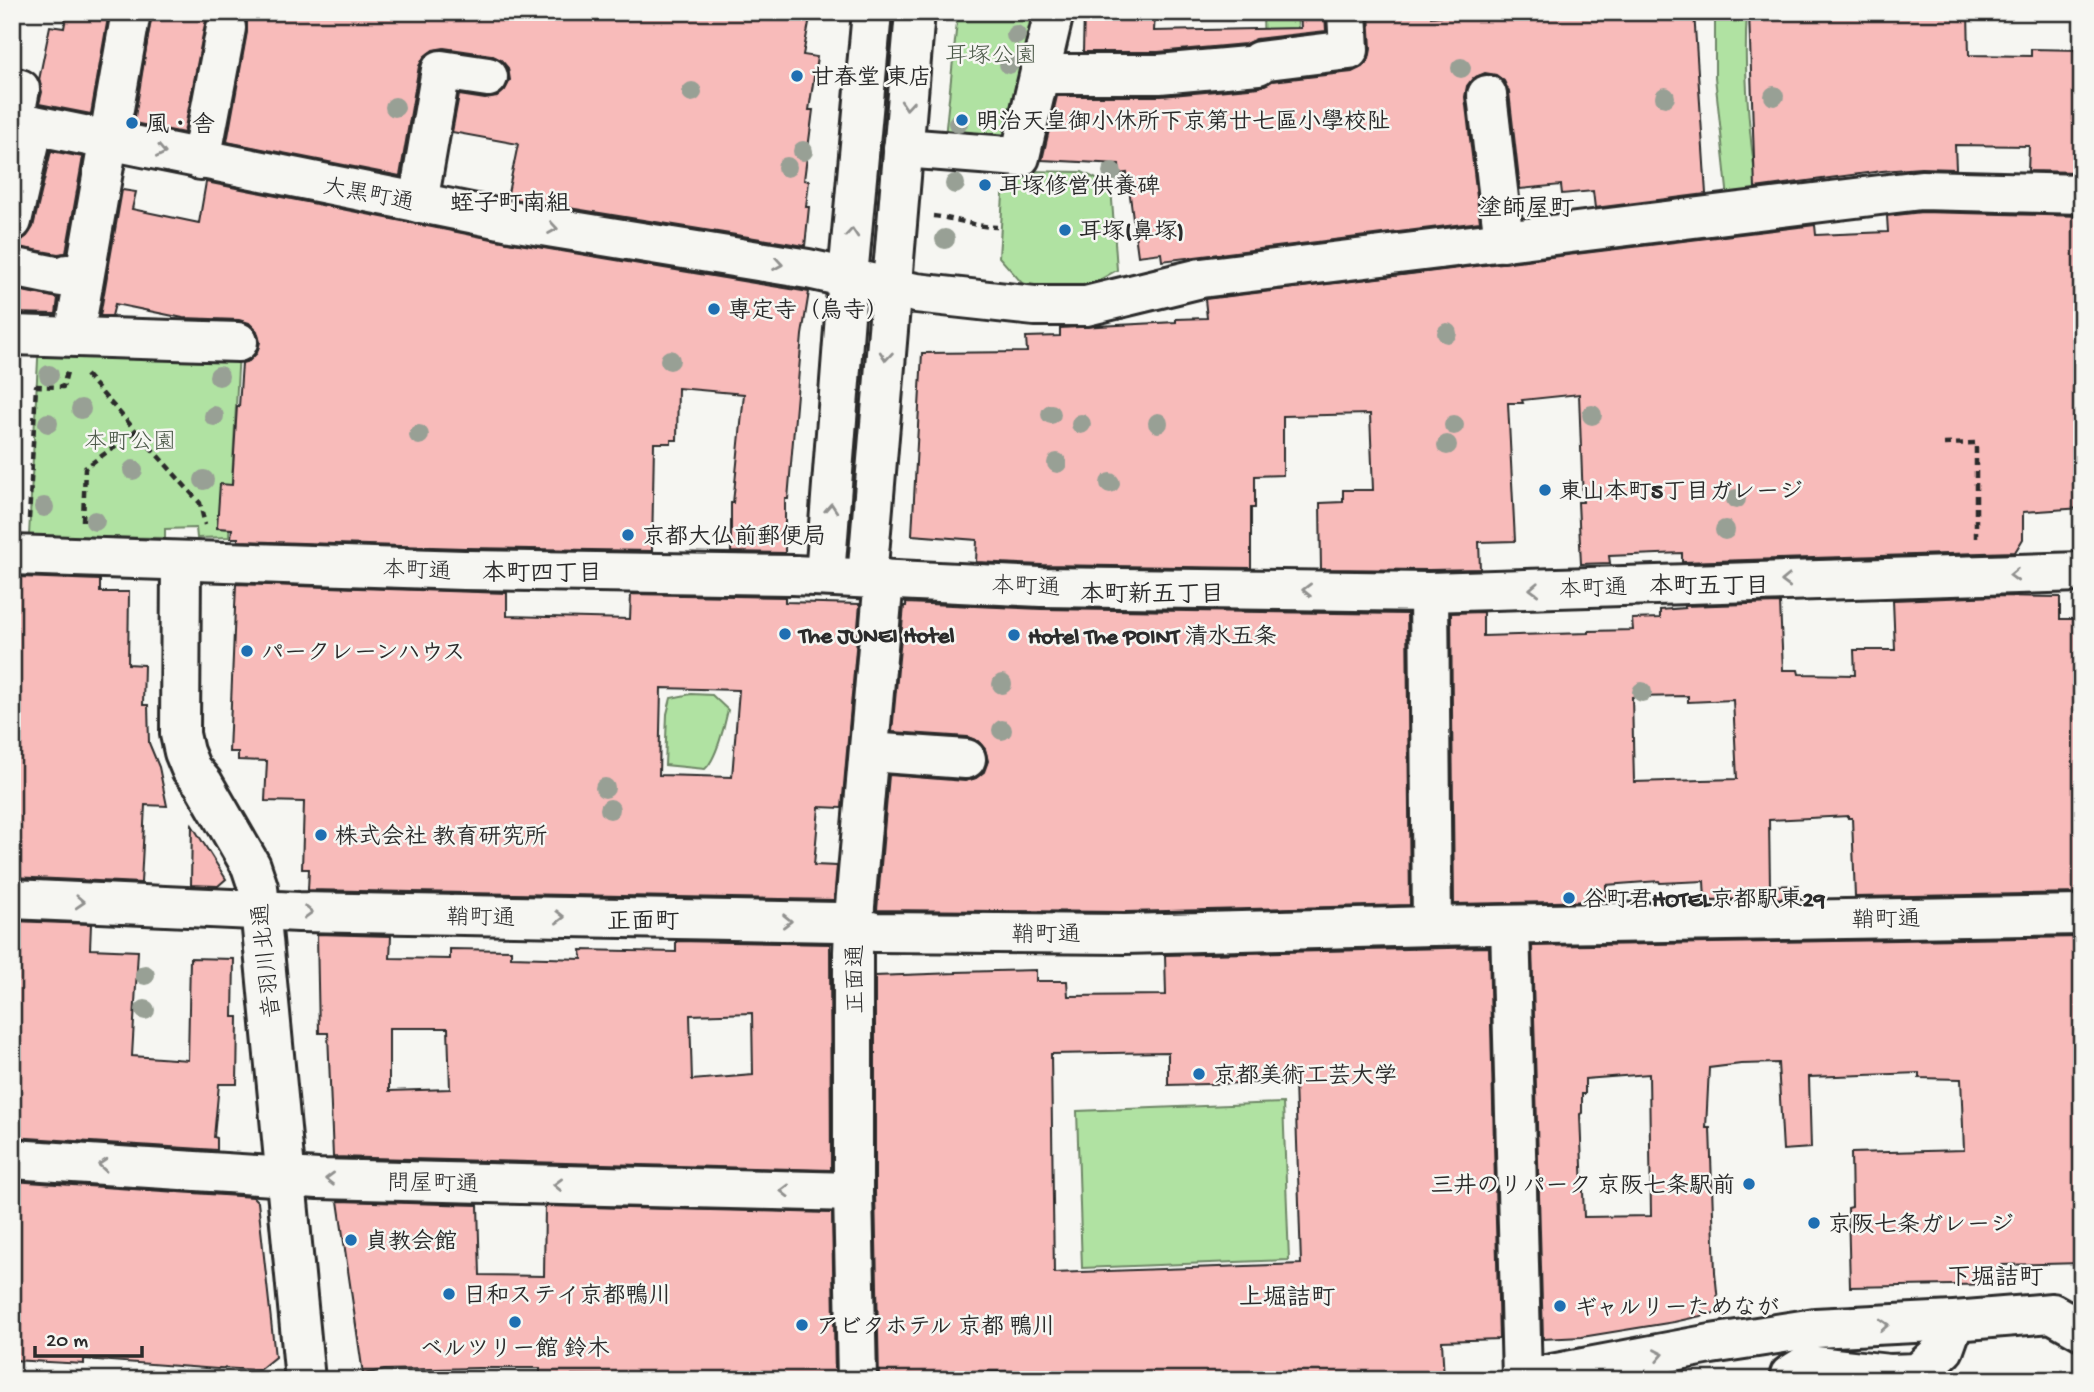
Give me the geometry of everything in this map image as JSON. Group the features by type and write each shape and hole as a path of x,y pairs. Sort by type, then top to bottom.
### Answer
{"street":[{"path":"73,340 131,12"},
{"path":"825,576 872,12"},
{"name":"正面通","path":"857,1380 853,1192 854,927 869,752 892,286 915,12"},
{"path":"903,148 1020,157 1054,12"},
{"path":"1040,74 1158,74 1258,65 1259,61 1349,50 1347,12"},
{"path":"201,160 226,27"},
{"path":"418,203 441,70 488,77"},
{"path":"12,87 19,89 14,121 34,125 12,221"},
{"path":"1487,95 1504,242"},
{"name":"大黒町通","path":"34,125 511,221 808,269 916,293 1034,306 1086,306 1201,278 1921,190 2082,194"},
{"path":"12,267 61,277 67,274 84,278"},
{"path":"12,335 73,340 238,342"},
{"name":"本町通","path":"20,555 464,570 825,576 1041,587 1429,592 2082,572"},
{"name":"音羽川北通","path":"181,561 182,743 191,769 203,783 251,866 256,880 305,1380"},
{"path":"1429,592 1432,926"},
{"path":"869,752 966,759"},
{"name":"鞘町通","path":"12,899 260,911 839,922 875,932 1125,934 2082,915"},
{"path":"1510,925 1521,1379 1815,1328 2052,1313 2082,1330"},
{"name":"問屋町通","path":"12,1159 286,1177 853,1192"},
{"path":"1790,1380 1790,1375 1806,1365 1889,1374 1918,1373 1944,1349 1954,1321"}],"path":[{"path":"937,216 997,228"},
{"path":"73,340 136,430 200,503 206,526"},
{"path":"20,555 36,386 63,387 73,340"},
{"path":"82,557 85,468 136,430"},
{"path":"1944,444 1976,443 1976,576"}],"green space":[{"name":"耳塚公園","path":"958,12 1038,12 1010,138 945,137"},
{"path":"1263,12 1297,12 1304,50 1264,52"},
{"path":"1715,12 1747,12 1748,104 1758,195 1728,199 1715,77"},
{"path":"1026,171 1082,172 1111,186 1117,270 1083,289 1029,291 999,257 1003,195"},
{"name":"本町公園","path":"39,340 239,350 229,537 197,538 196,528 165,529 165,538 29,536"},
{"path":"691,694 712,695 728,710 716,750 705,769 665,765 667,714 671,698"},
{"path":"1283,1103 1289,1260 1082,1268 1077,1111"}],"building":[{"path":"67,12 109,12 91,114 39,104 42,92 39,80 50,26 64,28"},
{"path":"152,12 211,12 205,24 184,133 134,123"},
{"path":"241,12 811,12 803,55 817,57 809,110 813,110 804,180 809,181 805,246 507,198 518,144 452,132 459,95 485,99 497,97 505,90 510,80 508,68 501,60 491,55 444,48 433,50 424,57 419,66 400,176 227,142 247,32 247,21"},
{"path":"1084,12 1155,12 1154,31 1301,28 1300,12 1325,12 1326,31 1256,39 1245,44 1158,52 1083,52"},
{"path":"1369,12 1431,12 1431,17 1485,12 1694,12 1706,194 1595,208 1593,191 1562,194 1561,185 1520,189 1509,92 1504,81 1496,75 1485,73 1473,78 1467,86 1465,97 1480,222 1162,261 1161,253 1138,256 1127,173 1120,174 1119,164 1042,160 1057,96 1161,96 1260,87 1272,81 1352,72 1362,67 1369,59"},
{"path":"1749,12 1968,12 1969,55 2031,56 2031,49 2082,50 2080,172 2028,171 2029,146 1955,145 1956,169 1882,171 1755,188"},
{"path":"51,151 83,157 66,253 58,254 12,246 12,242 19,242 33,227"},
{"path":"206,182 507,242 809,292 802,335 788,499 785,499 785,553 731,552 731,503 744,394 678,388 677,440 671,440 671,443 654,443 652,551 238,541 238,538 231,538 232,529 217,528 220,484 232,485 242,363 249,361 257,353 260,342 257,331 249,323 239,320 183,318 115,304 112,316 100,316 122,190 136,192 132,209 199,223"},
{"path":"1922,212 2082,216 2082,508 2023,512 2023,539 2015,552 1682,562 1682,553 1609,556 1610,563 1581,564 1578,502 1583,502 1579,394 1508,403 1515,541 1479,542 1480,569 1321,569 1320,503 1343,502 1343,490 1373,490 1370,414 1283,416 1283,475 1255,476 1255,508 1251,508 1251,568 976,562 977,540 912,535 922,353 1027,352 1026,337 1060,336 1060,328 1207,318 1205,299 1815,225 1816,235 1888,232 1887,216"},
{"path":"12,289 58,298 56,314 12,313"},
{"path":"20,577 100,580 100,592 129,592 128,664 144,665 143,705 148,705 149,743 159,767 167,806 145,805 141,883 12,877 12,585 20,585"},
{"path":"236,584 507,593 507,616 630,619 631,594 785,597 785,602 860,604 842,808 819,807 814,865 837,866 834,900 308,890 309,869 302,869 304,802 265,801 267,761 238,760 238,752 229,752","holes":["661,688 739,690 732,777 659,775"]},
{"path":"2060,597 2060,619 2082,619 2082,893 1855,897 1852,818 1848,816 1769,820 1770,886 1798,885 1798,898 1705,900 1704,881 1659,881 1606,885 1606,901 1454,904 1451,613 1483,612 1483,636 1589,633 1633,630 1632,619 1660,618 1660,610 1685,608 1684,606 1780,603 1783,670 1798,670 1799,674 1855,675 1854,650 1895,650 1893,600","holes":["1688,696 1688,702 1733,700 1737,779 1634,782 1632,697"]},
{"path":"906,603 1041,609 1407,614 1410,905 1125,912 877,910 889,775 965,781 984,772 988,761 985,749 978,741 968,737 892,732"},
{"path":"192,825 226,879 218,886 191,885"},
{"path":"12,921 91,924 90,949 138,951 132,1056 188,1060 190,958 234,959 233,1017 238,1017 237,1084 219,1084 214,1137 217,1138 217,1150 12,1137"},
{"path":"317,934 391,936 390,958 450,959 450,949 511,950 511,957 582,959 581,950 676,952 676,941 830,944 831,1170 333,1157 328,1033 319,1033","holes":["752,1013 753,1075 692,1080 690,1015","389,1028 448,1028 450,1089 389,1091"]},
{"path":"2082,937 2082,1263 2002,1265 2003,1284 1850,1287 1848,1208 1852,1207 1851,1153 1964,1150 1961,1079 1919,1078 1919,1073 1809,1077 1811,1148 1783,1150 1778,1063 1709,1068 1706,1128 1710,1128 1719,1312 1582,1337 1543,1339 1532,946","holes":["1649,1074 1651,1216 1584,1217 1580,1114 1582,1094 1585,1094 1585,1079"]},
{"name":"京都美術工芸大学","path":"1489,947 1499,1339 1442,1341 1444,1380 1039,1380 1038,1371 953,1372 954,1380 879,1380 875,1192 875,976 1036,970 1036,981 1067,981 1068,996 1166,995 1165,955","holes":["1168,1052 1168,1085 1295,1082 1301,1264 1054,1273 1051,1054"]},
{"path":"12,1181 253,1197 258,1202 275,1357 259,1370 84,1359 84,1364 12,1360"},
{"path":"338,1201 478,1205 480,1275 544,1276 545,1206 832,1213 835,1374 757,1377 540,1377 540,1368 478,1368 384,1370 363,1374"}],"place":[{"name":"甘春堂 東店","path":"797,76"},
{"name":"明治天皇御小休所下京第廿七區小學校阯","path":"962,120"},
{"name":"風・舎","path":"132,123"},
{"name":"耳塚修営供養碑","path":"985,185"},
{"name":"耳塚(鼻塚)","path":"1065,230"},
{"name":"専定寺（烏寺）","path":"714,309"},
{"name":"東山本町5丁目ガレージ","path":"1545,490"},
{"name":"京都大仏前郵便局","path":"628,535"},
{"name":"The JUNEI Hotel","path":"785,634"},
{"name":"Hotel The POINT 清水五条","path":"1014,635"},
{"name":"パークレーンハウス","path":"247,651"},
{"name":"株式会社 教育研究所","path":"321,835"},
{"name":"谷町君HOTEL京都駅東29","path":"1569,898"},
{"name":"京都美術工芸大学","path":"1199,1074"},
{"name":"三井のリパーク 京阪七条駅前","path":"1749,1184"},
{"name":"京阪七条ガレージ","path":"1814,1223"},
{"name":"貞教会館","path":"351,1240"},
{"name":"日和ステイ京都鴨川","path":"449,1294"},
{"name":"ギャルリーためなが","path":"1560,1306"},
{"name":"ベルツリー館 鈴木","path":"515,1322"},
{"name":"アビタホテル 京都 鴨川","path":"802,1325"}],"district":[{"name":"蛭子町南組","path":"510,202"},
{"name":"塗師屋町","path":"1526,207"},
{"name":"本町四丁目","path":"542,572"},
{"name":"本町五丁目","path":"1709,585"},
{"name":"本町新五丁目","path":"1152,593"},
{"name":"正面町","path":"643,920"},
{"name":"下堀詰町","path":"1995,1276"},
{"name":"上堀詰町","path":"1287,1296"}]}
